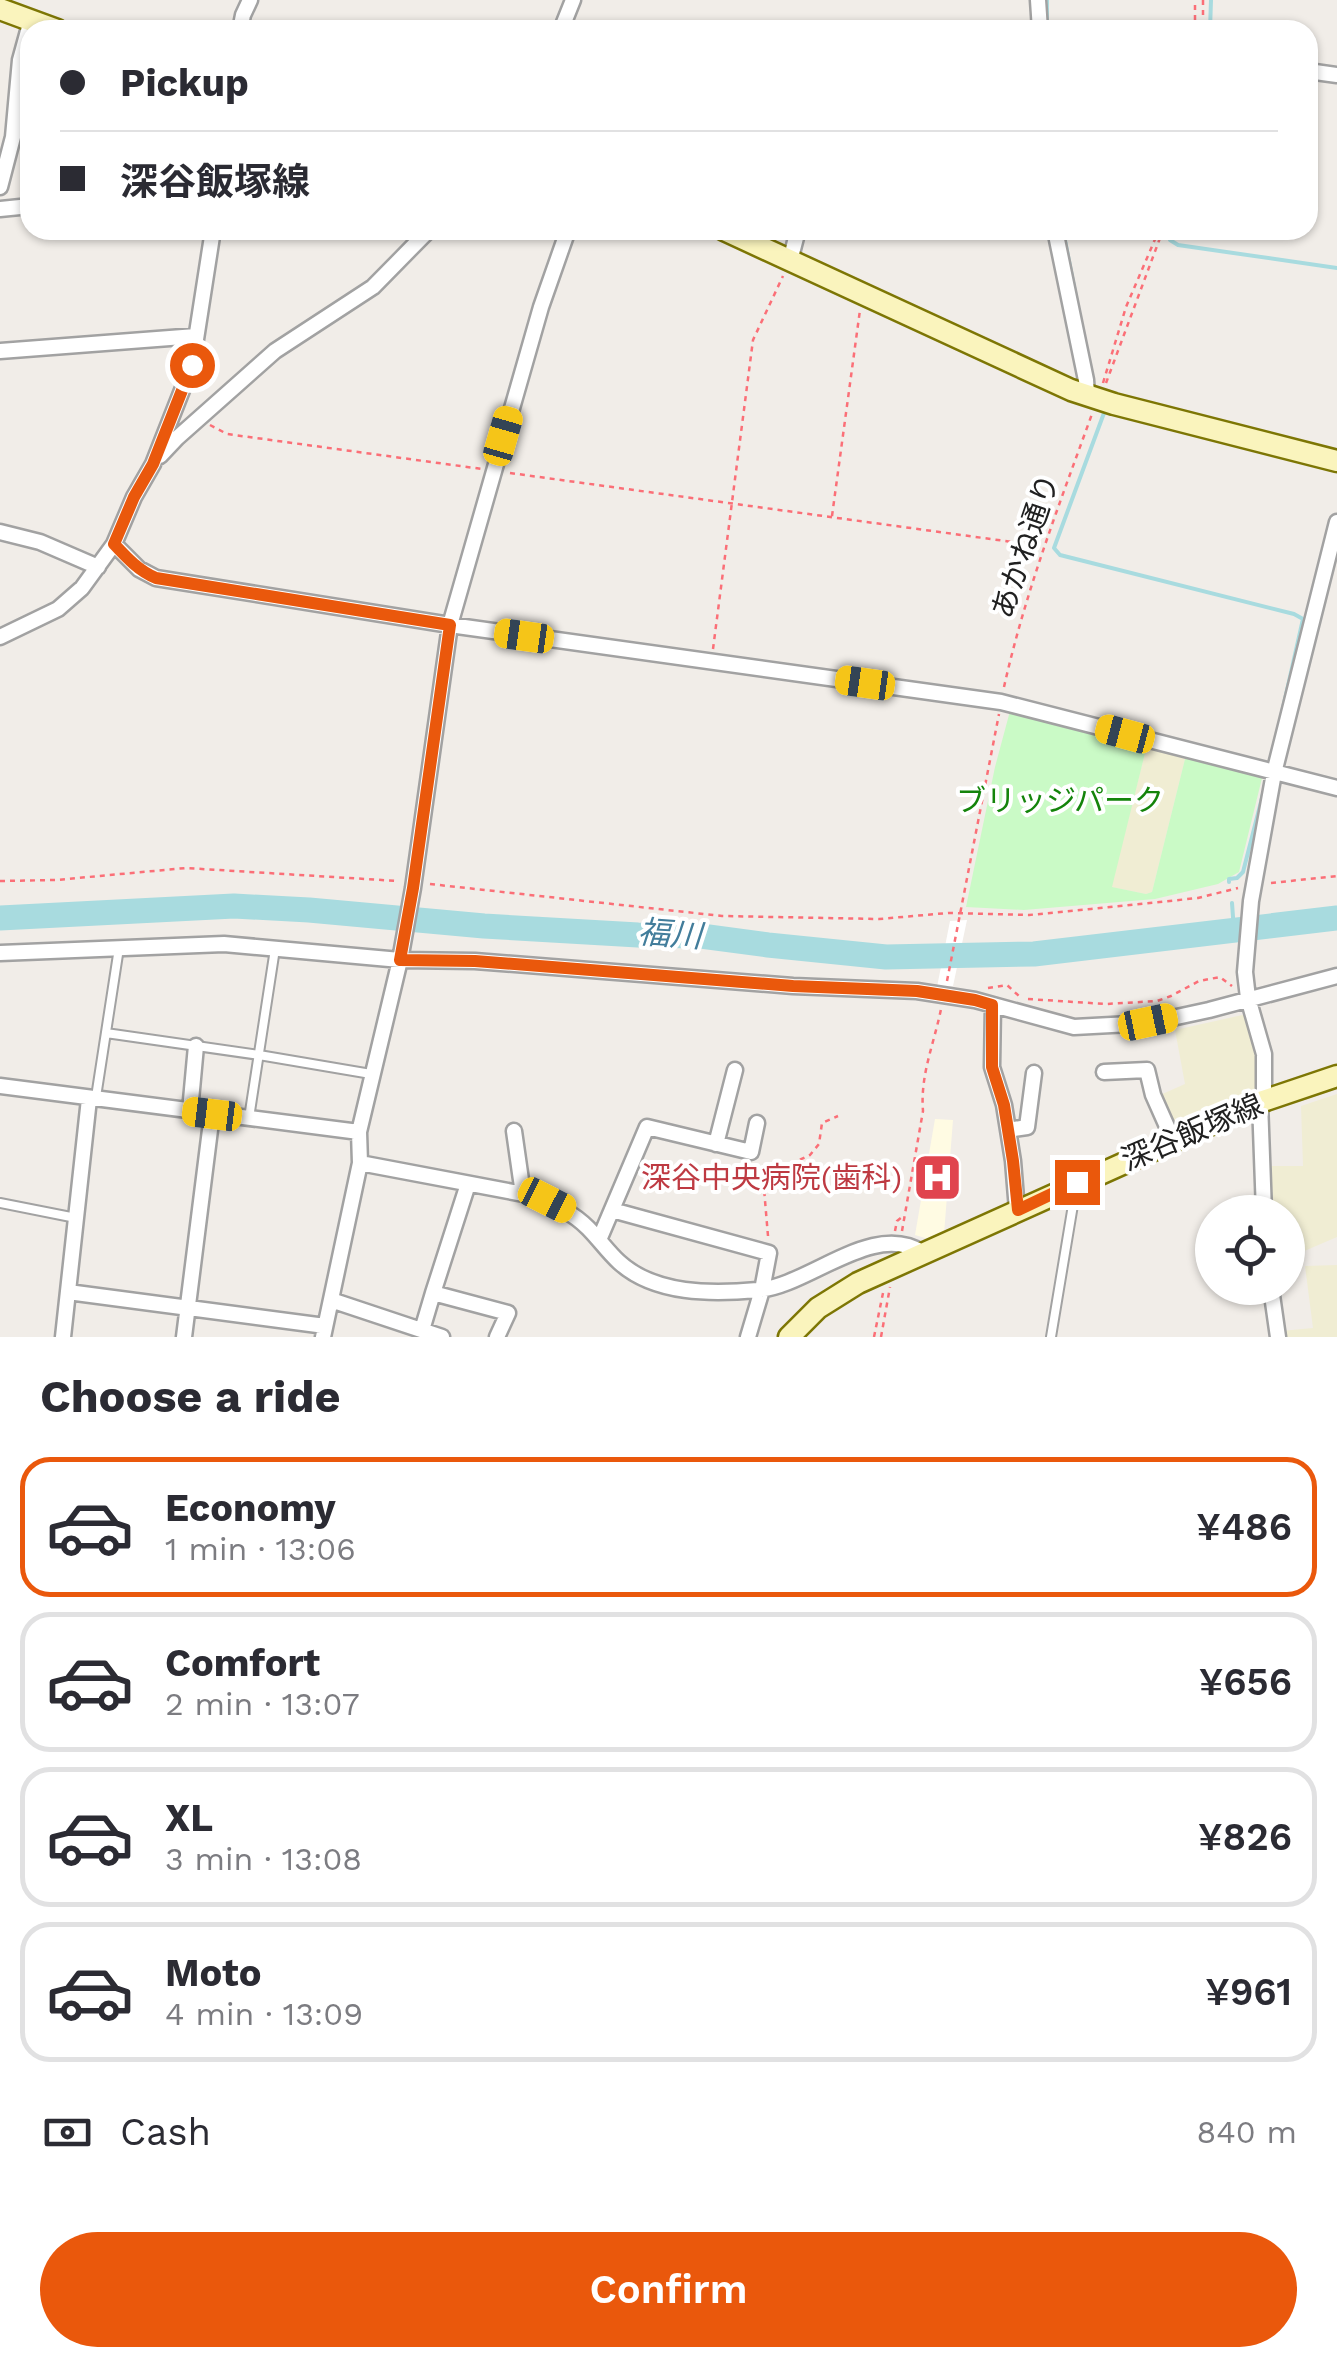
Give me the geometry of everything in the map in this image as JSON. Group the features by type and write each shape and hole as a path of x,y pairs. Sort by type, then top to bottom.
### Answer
{"street":[{"path":"0,8 30,20"},
{"path":"0,187 12,137 20,60"},
{"path":"0,637 58,609 82,588 114,544 153,464 192,365 211,240"},
{"path":"153,464 275,351 373,287 419,240"},
{"path":"68,1292 324,1332 360,1163 359,1132 401,955 450,625 541,307 564,240"},
{"path":"745,240 1094,398 1337,461"},
{"path":"790,261 795,240"},
{"path":"1057,240 1086,380 1094,398"},
{"path":"0,351 196,336"},
{"path":"1264,1195 1264,1054 1245,972 1251,901 1274,772 1337,522"},
{"path":"0,532 40,542 98,567"},
{"path":"114,544 139,569 156,578 450,625 1001,702 1337,788"},
{"path":"0,953 224,944 401,955 793,986 917,991 975,1000 1074,1027 1148,1022 1337,976"},
{"path":"992,1005 992,1067 1004,1105 1018,1210"},
{"path":"190,1111 196,1046"},
{"path":"716,1144 735,1070"},
{"path":"1104,1072 1147,1070 1153,1096 1173,1140"},
{"path":"1008,1130 1026,1128 1034,1074"},
{"name":"深谷飯塚線","path":"789,1337 836,1296 888,1269 1262,1101 1337,1076"},
{"path":"0,1086 359,1132"},
{"path":"62,1337 92,1099"},
{"path":"184,1337 212,1114"},
{"path":"599,1240 647,1127 751,1152 757,1123"},
{"path":"514,1131 523,1194"},
{"path":"360,1163 547,1200 568,1211 630,1270 668,1286 700,1292 762,1290 881,1243 900,1243 922,1253"},
{"path":"422,1330 468,1184"},
{"path":"612,1210 769,1252 748,1337"},
{"path":"433,1293 508,1313 498,1337"},
{"path":"331,1300 442,1337"},
{"path":"1273,1305 1278,1337"}],"lane":[{"path":"92,1099 119,948"},
{"path":"250,1118 275,949"},
{"path":"106,1033 371,1074"},
{"path":"1052,1337 1077,1182"},
{"path":"0,1203 76,1218"}],"path":[{"name":"あかね通り","path":"1002,698 1035,568 1126,308 1157,240"},
{"name":"あかね通り","path":"1094,398 1109,381 1158,240"},
{"path":"711,662 753,340 790,261"},
{"path":"832,517 862,294"},
{"path":"200,419 227,434 1026,544"},
{"path":"946,986 1000,708"},
{"path":"0,880 56,880 186,868 413,885 722,916 880,919 959,913 1029,914 1164,902 1254,884 1337,876"},
{"path":"989,988 1006,986 1025,998 1106,1004 1157,1001 1199,981 1220,977 1234,988"},
{"path":"904,1216 923,1111 929,1049 934,1043 943,1000"},
{"path":"769,1252 764,1176 810,1155 819,1144 822,1123 838,1116"},
{"path":"874,1337 888,1269"}],"shaded area":[{"path":"1147,745 1186,755 1152,892 1146,894 1111,887"},
{"path":"1247,1014 1258,1056 1256,1094 1172,1131 1158,1096 1185,1084 1175,1030"},
{"path":"1337,1094 1337,1237 1305,1251 1305,1195 1267,1195 1266,1166 1303,1166 1301,1106"},
{"name":"深谷中央病院(歯科)","path":"935,1119 953,1120 944,1234 932,1240 915,1235"},
{"path":"1337,1265 1337,1337 1282,1337 1281,1331 1313,1328 1305,1266"}],"green space":[{"name":"ブリッジパーク","path":"1010,711 1147,745 1112,887 1152,892 1186,755 1263,774 1239,872 1218,884 1155,899 1024,910 966,907"}],"pier":[{"path":"967,920 953,986 937,987 950,921"}],"waterway":[{"path":"1047,0 1047,20"},
{"path":"1210,20 1211,0"},
{"path":"1065,240 1080,318"},
{"path":"1170,240 1178,245 1337,268"},
{"path":"1104,413 1054,548 1060,555 1303,619 1281,717"},
{"path":"1229,882 1243,872 1263,794"},
{"path":"1232,903 1234,931"},
{"name":"福川","path":"0,918 234,906 484,926 701,936 886,957 1034,954 1337,918"}],"place":[{"name":"深谷中央病院(歯科)","path":"937,1177"}],"route":[{"path":"192,365 153,464 114,544 127,558 156,578 450,625 400,960 475,961 793,986 917,991 992,1005 992,1067 1004,1105 1018,1210 1077,1182"}]}
